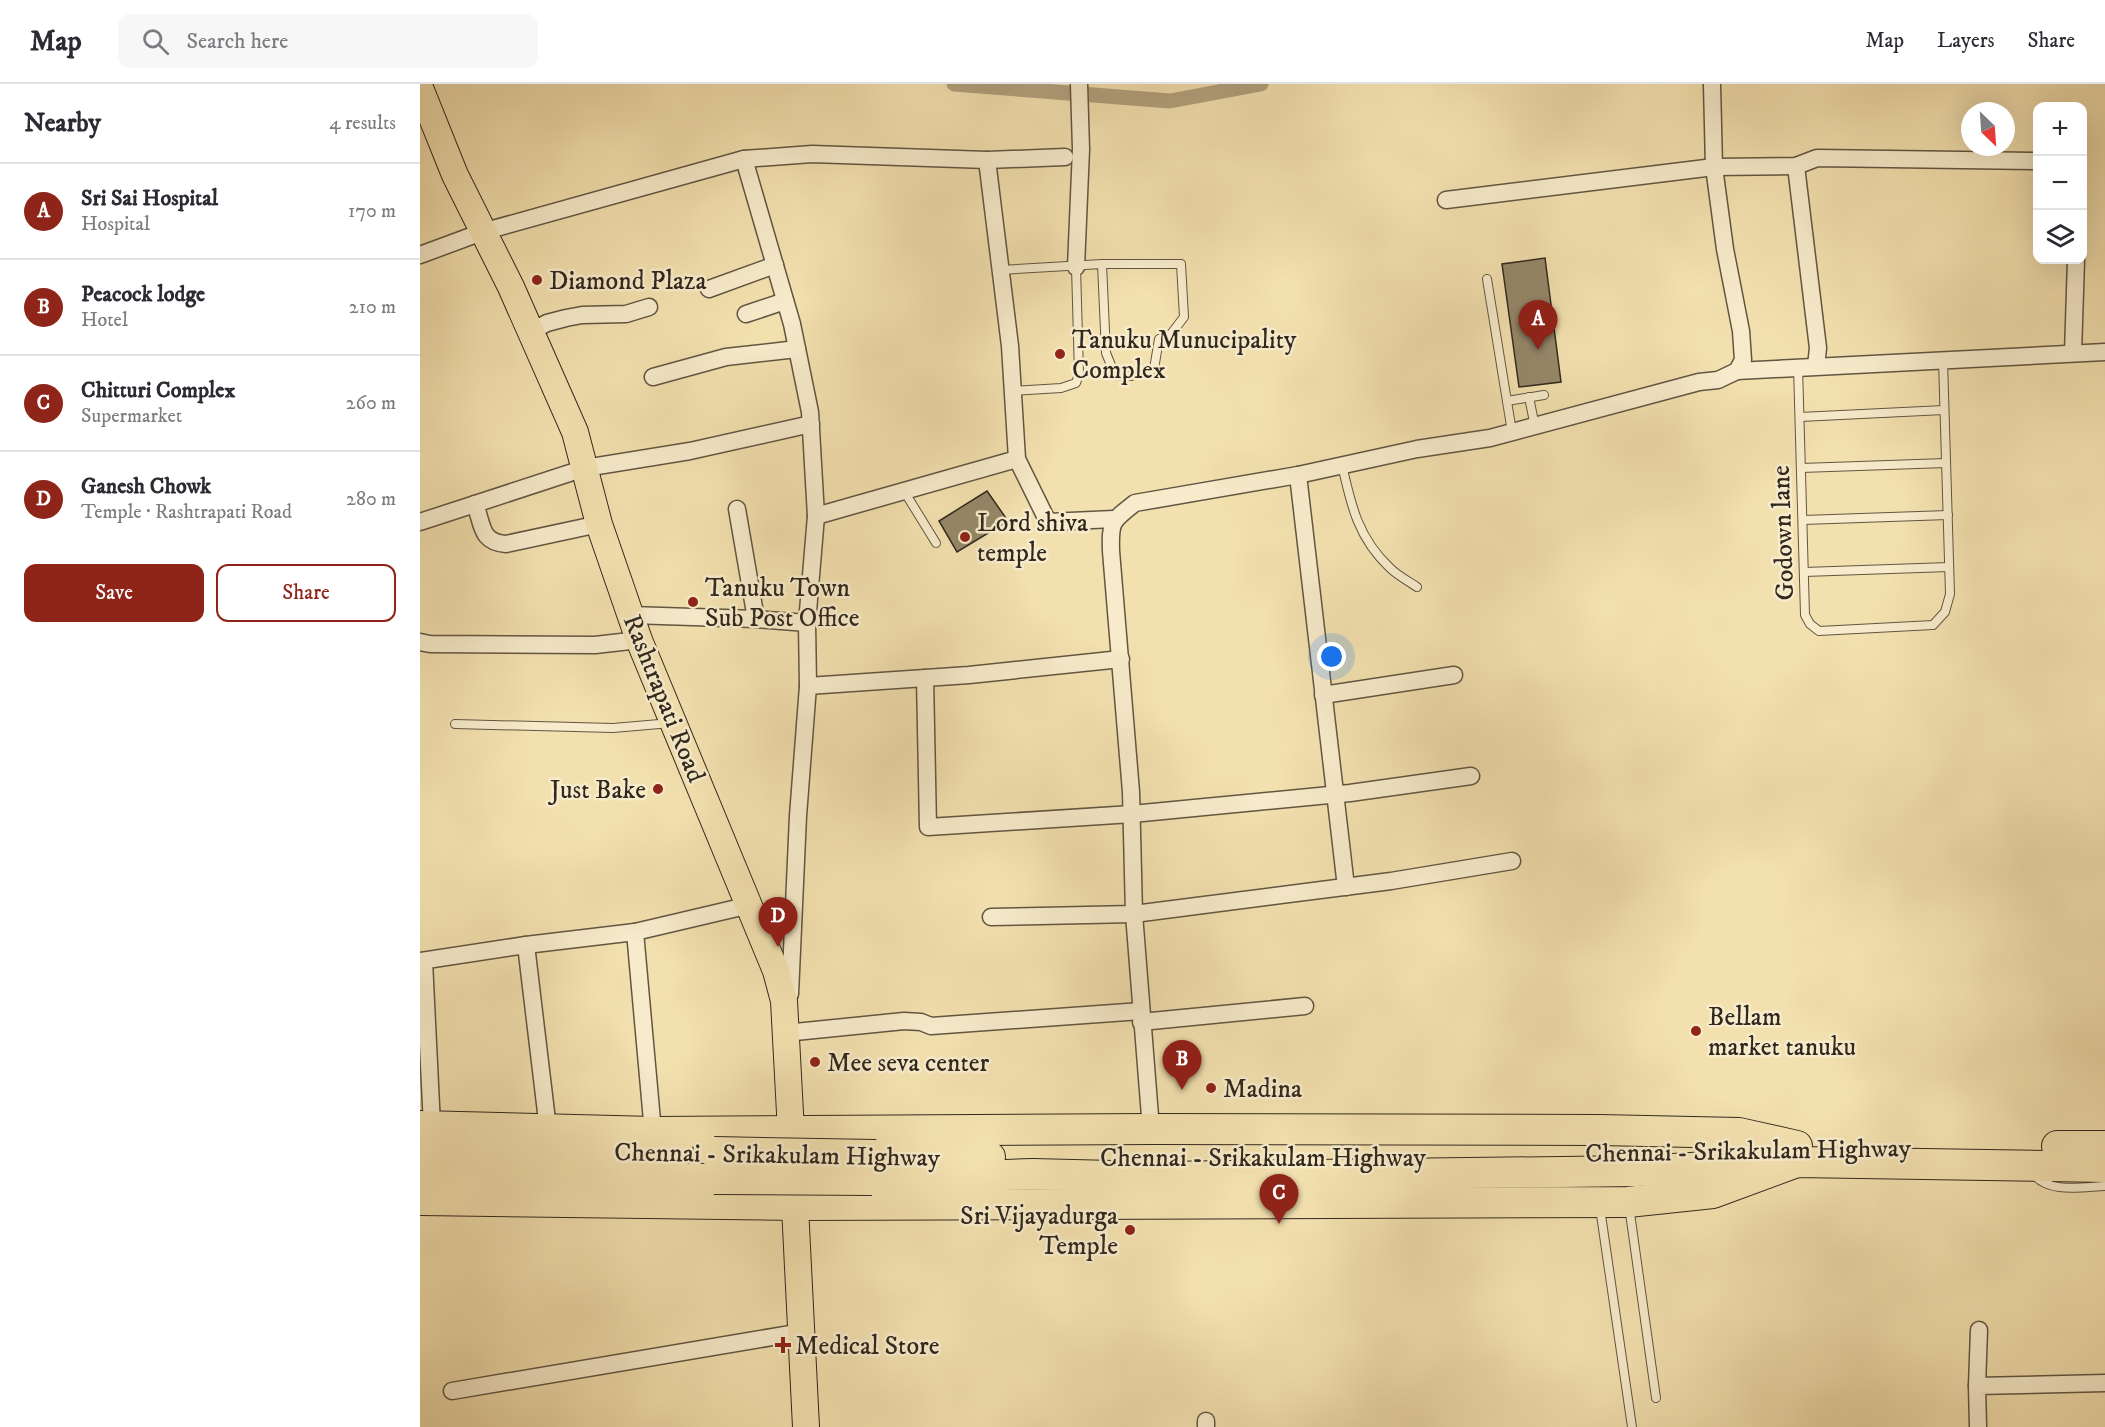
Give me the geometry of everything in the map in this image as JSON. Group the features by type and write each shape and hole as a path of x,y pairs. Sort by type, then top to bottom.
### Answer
{"highway":[{"path":"424,1134 548,1128 653,1132 1151,1129 1600,1130 1739,1133 1797,1154 2026,1166 2105,1167"},
{"name":"Chennai - Srikakulam Highway","path":"424,1134 714,1166 874,1168 1151,1158 1797,1154 2105,1146"},
{"path":"420,1200 795,1205 1614,1202 1713,1192 1797,1154"},
{"path":"420,1175 714,1166"}],"main road":[{"name":"Rashtrapati Road","path":"420,88 455,175 511,287 575,432 599,524 639,640 776,970 784,1001 806,1427"}],"street":[{"path":"1076,267 1081,149 1079,84"},
{"path":"1712,84 1714,167 1725,249 1741,331 1743,360 1737,371"},
{"path":"420,255 482,232 744,159 812,154 987,160 1065,157"},
{"path":"1446,200 1714,167 1796,166 1817,158 2033,161"},
{"path":"744,159 797,349 811,424 816,516 807,623 808,686 798,816 790,994 784,1001"},
{"path":"987,160 1010,345 1017,459 1048,522 1114,519"},
{"path":"1796,166 1818,348 1816,366"},
{"path":"2073,353 2076,264"},
{"path":"709,289 775,265"},
{"path":"746,314 785,301"},
{"path":"530,332 547,323 566,318 582,315 626,314 649,306"},
{"path":"653,378 726,357 797,349"},
{"path":"1151,1129 1134,914 1132,814 1111,551 1110,531 1114,519 1135,503 1298,475 1417,449 1490,438 1699,382 1718,380 1737,371 2105,352"},
{"path":"420,522 585,468 690,451 811,424"},
{"path":"816,516 1017,459"},
{"path":"1298,475 1346,887"},
{"path":"475,504 486,537 493,543 506,543 599,524"},
{"path":"737,509 756,619"},
{"path":"630,615 807,623"},
{"path":"420,642 430,644 595,645 639,640"},
{"path":"808,686 969,675 1121,659"},
{"path":"1323,695 1454,675"},
{"path":"925,678 928,827 1132,814 1334,794 1471,776"},
{"path":"991,917 1134,914 1346,887 1512,861"},
{"path":"424,1134 422,961 526,945 635,932 750,905"},
{"path":"635,932 653,1132"},
{"path":"526,945 548,1128"},
{"path":"785,1033 904,1021 921,1022 931,1026 1305,1006"},
{"path":"1978,1427 1979,1330"},
{"path":"452,1391 802,1332"},
{"path":"1977,1386 2105,1383"}],"lane":[{"path":"1001,270 1102,264 1181,264 1184,317 1171,334 1159,339 1154,369 1131,376 1114,375 1106,353 1102,264"},
{"path":"1013,391 1060,388 1076,383 1079,374 1076,267"},
{"path":"1487,279 1512,433"},
{"name":"Godown lane","path":"1798,367 1806,615 1810,624 1819,631 1933,625 1945,612 1950,594 1943,359"},
{"path":"1507,401 1544,395"},
{"path":"1529,397 1534,427"},
{"path":"1800,417 1944,410"},
{"path":"1801,468 1946,463"},
{"path":"1342,465 1351,508 1365,538 1390,569 1417,586"},
{"path":"904,491 936,543"},
{"path":"1803,520 1948,515"},
{"path":"1804,572 1949,567"},
{"path":"455,724 613,728 674,723"},
{"path":"2026,1166 2038,1181 2055,1187 2105,1186"},
{"path":"1614,1202 1656,1398"},
{"path":"1614,1202 1632,1427"}],"building":[{"path":"1545,258 1561,382 1519,387 1502,264"},
{"name":"Lord shiva temple","path":"987,491 1008,521 957,552 939,521"}],"waterway":[{"path":"954,84 1170,101 1261,84"}],"place":[{"name":"Diamond Plaza","path":"537,280"},
{"name":"Sri Sai Hospital","path":"1538,350"},
{"name":"Tanuku Munucipality Complex","path":"1060,354"},
{"name":"Lord shiva temple","path":"965,537"},
{"name":"Tanuku Town Sub Post Office","path":"693,602"},
{"name":"Just Bake","path":"658,789"},
{"name":"Ganesh Chowk","path":"778,947"},
{"name":"Bellam market tanuku","path":"1696,1031"},
{"name":"Mee seva center","path":"815,1062"},
{"name":"Madina","path":"1211,1088"},
{"name":"Peacock lodge","path":"1182,1090"},
{"name":"Chitturi Complex","path":"1279,1224"},
{"name":"Sri Vijayadurga Temple","path":"1130,1230"},
{"name":"Medical Store","path":"783,1345"}]}
